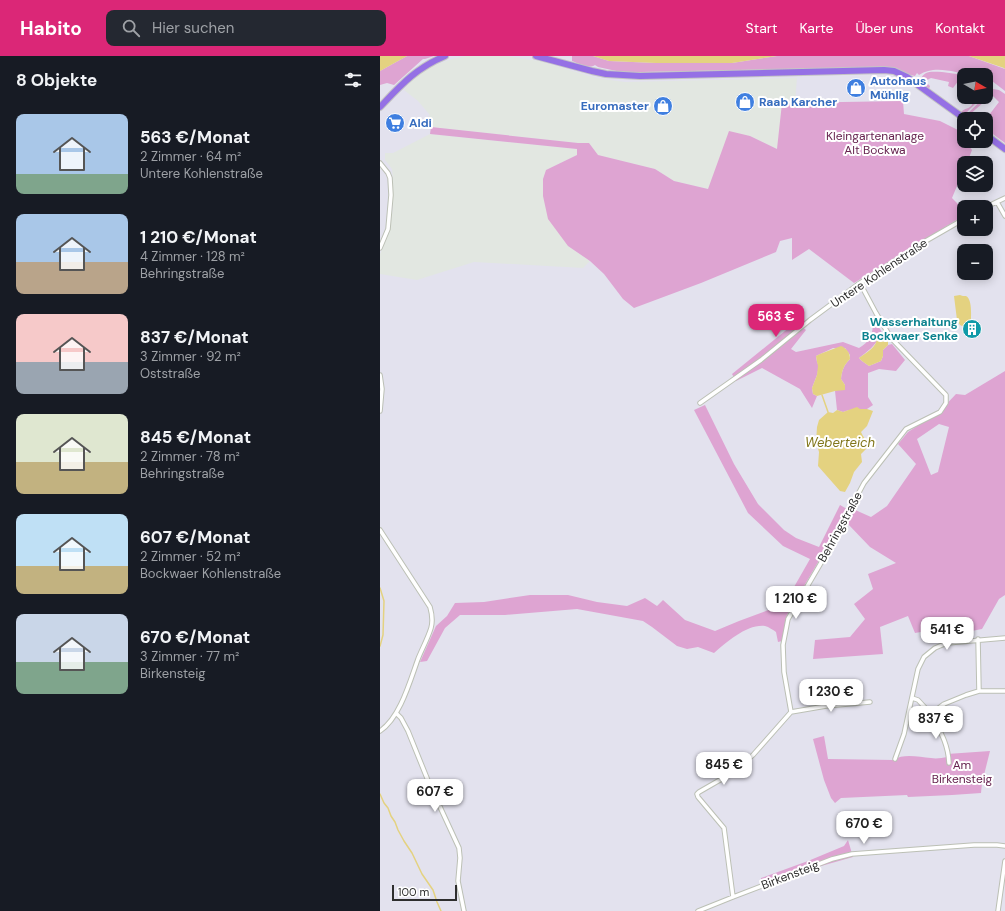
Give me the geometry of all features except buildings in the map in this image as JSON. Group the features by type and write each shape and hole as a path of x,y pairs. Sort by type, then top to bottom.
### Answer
{"main road":[{"path":"380,107 413,74 445,56"},
{"path":"536,56 592,71 627,76 894,71 907,77 957,113"},
{"path":"993,140 1005,149"}],"street":[{"path":"380,163 390,178 388,229 380,248"},
{"path":"993,204 1005,198"},
{"path":"997,202 1005,216"},
{"name":"Untere Kohlenstraße","path":"700,402 761,360 810,320 860,283 924,242 957,223"},
{"name":"Behringstraße","path":"791,712 784,672 783,645 788,619 825,556 864,483 906,430 940,412 946,403 946,395 891,338 876,314 860,283"},
{"path":"380,376 382,389 380,411"},
{"path":"380,530 430,607 432,614 431,629 404,696 396,714 380,731"},
{"path":"895,759 904,734 918,669 924,658 935,648 947,643 1005,638"},
{"path":"978,640 979,691"},
{"path":"931,714 944,704 979,691 1005,692"},
{"path":"912,698 918,700 931,714 942,734 948,752 949,763"},
{"path":"733,897 724,828 697,794 732,773 753,755 791,712 826,706 870,702"},
{"path":"396,714 401,718 408,731 429,783 459,848 460,858 458,881 464,911"},
{"name":"Birkensteig","path":"698,911 832,859 852,854 974,845 1005,846"},
{"path":"998,911 1005,861"}],"shaded area":[{"path":"467,56 507,56 539,61 596,78 625,82 797,78 795,103 789,103 777,149 750,136 709,189 674,181 655,169 597,155 589,143 431,127 429,114 418,101 404,90 414,78 430,67 452,59"},
{"path":"430,134 577,149 577,155 546,170 568,246 590,261 583,268 474,262 417,280 380,274 380,254 389,233 393,208 392,169 385,160 385,153 393,153"}],"green space":[{"path":"407,56 434,56 423,59 394,85 387,83 380,85 380,71"},
{"path":"572,56 593,56 609,61 656,63 732,63 777,56 969,56 1005,69 1005,91 993,82 993,68 957,68 957,72 932,70 919,75 917,73 915,76 885,67 621,72 595,65 581,65 572,61"},
{"path":"926,73 957,74 957,83 953,88 948,86 949,82 931,78 927,80 927,83 930,86 929,89 920,81"},
{"path":"993,89 999,90 1005,94 1005,143 993,134 993,112 991,112 999,102 993,96"},
{"name":"Kleingartenanlage Alt Bockwa","path":"903,101 904,114 940,121 957,130 957,148 970,148 972,150 970,156 957,156 957,186 952,198 957,203 957,220 854,283 809,249 792,260 792,238 780,241 776,252 701,283 634,308 623,299 604,274 590,261 568,246 548,219 543,196 543,179 546,170 577,155 577,149 430,134 431,127 589,143 598,155 655,169 674,181 708,189 729,131 750,136 777,149 782,103"},
{"path":"975,104 967,112 961,112 970,107"},
{"path":"977,104 982,104 973,112 969,112"},
{"path":"796,322 806,330 791,349 796,352 843,342 859,348 869,339 872,333 873,325 876,322 884,336 880,336 874,346 859,358 869,366 881,361 883,350 888,345 892,344 905,360 896,371 879,369 868,373 868,397 873,405 867,409 849,410 843,412 837,410 835,391 845,385 841,379 841,376 850,359 850,355 845,348 833,348 816,356 819,366 812,388 813,394 817,396 812,408 800,389 762,368 736,381 732,374"},
{"path":"1005,371 1005,595 999,599 982,629 961,633 949,627 915,633 908,616 880,627 883,654 813,659 815,640 850,637 865,619 854,604 873,589 868,574 896,563 870,547 847,523 853,509 871,517 887,506 916,464 898,444 908,432 939,412 956,394 965,395","holes":["939,424 949,427 938,472 931,475 917,439"]},
{"path":"705,405 734,464 758,504 784,530 796,538 819,547 840,505 847,509 787,615 782,641 778,642 776,632 772,629 765,626 758,626 744,631 714,653 698,647 687,649 677,646 643,621 577,609 505,615 460,615 445,628 427,661 420,662 436,626 447,616 455,603 484,602 530,595 568,595 597,602 627,606 645,598 657,606 663,600 685,620 715,631 771,609 786,601 810,559 783,546 748,513 694,410"},
{"name":"Am Birkensteig","path":"824,736 828,759 894,760 906,756 937,758 947,757 947,754 990,751 981,793 908,797 907,795 841,798 835,803 831,798 824,780 813,739"},
{"path":"848,840 853,857 800,872 760,889 761,878 844,846"}],"water":[{"path":"380,56 407,56 380,71"},
{"path":"593,56 777,56 732,63 656,63 609,61"},
{"path":"969,56 1005,56 1005,69 1004,68"},
{"path":"960,295 968,298 971,306 971,319 964,327 960,325 957,320 954,296"},
{"path":"884,336 888,341 888,345 883,350 881,361 869,366 859,358 873,347 877,341 877,338"},
{"path":"841,346 845,348 850,357 841,376 841,379 845,385 845,390 817,396 813,394 812,388 817,375 818,366 816,356"},
{"name":"Weberteich","path":"857,407 860,409 873,411 867,426 861,432 868,443 867,448 861,454 862,462 854,472 845,492 840,491 818,466 819,452 816,442 817,427 819,420 828,412 833,413 837,410 843,412"}],"waterway":[{"path":"822,395 828,412"},
{"path":"380,588 384,601 383,635 380,646"},
{"path":"380,794 422,874 433,890 441,911"}],"place":[{"name":"Autohaus Mühlig","path":"856,88"},
{"name":"Raab Karcher","path":"745,102"},
{"name":"Euromaster","path":"663,106"},
{"name":"Aldi","path":"395,123"},
{"name":"Wasserhaltung Bockwaer Senke","path":"972,329"}]}
